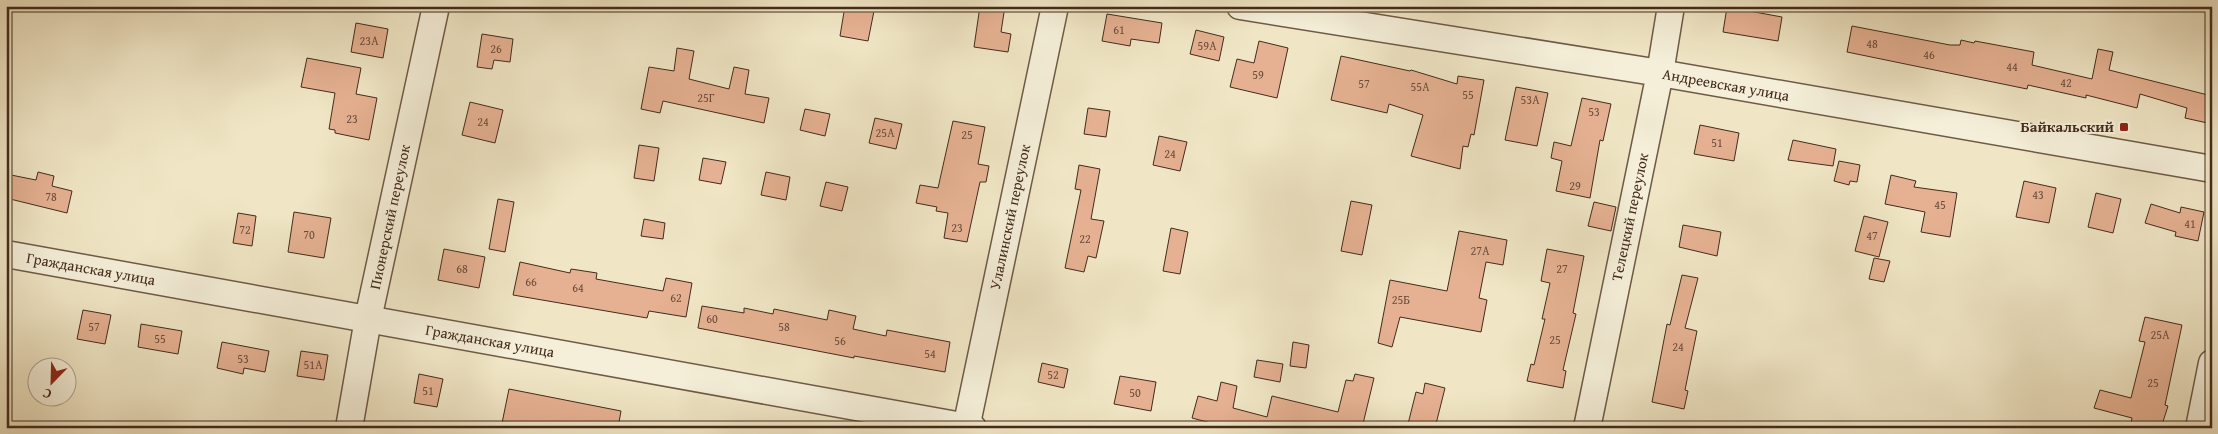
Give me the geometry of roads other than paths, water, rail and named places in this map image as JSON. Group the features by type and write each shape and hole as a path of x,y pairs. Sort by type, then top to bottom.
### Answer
{"street":[{"name":"Пионерский переулок","path":"349,428 368,319 436,6"},
{"name":"Улалинский переулок","path":"969,427 1054,6"},
{"name":"Андреевская улица","path":"1240,6 1660,73 2212,169"},
{"name":"Телецкий переулок","path":"1587,428 1660,73 1671,6"},
{"name":"Гражданская улица","path":"6,254 969,427"},
{"path":"2200,428 2212,363"}],"place":[{"name":"Байкальский","path":"2124,127"}]}
